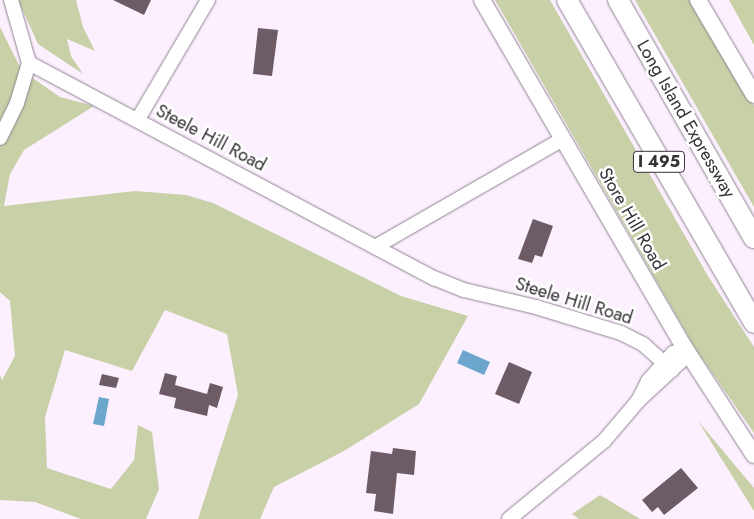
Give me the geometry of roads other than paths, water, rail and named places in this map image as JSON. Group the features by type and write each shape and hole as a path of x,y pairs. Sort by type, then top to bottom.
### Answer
{"highway":[{"name":"I 495","path":"567,0 754,323"},
{"name":"Long Island Expressway","path":"618,0 754,238"}],"main road":[{"name":"Store Hill Road","path":"482,0 686,350 754,455"},
{"path":"698,0 754,95"}],"street":[{"path":"0,138 17,103 29,64 11,0"},
{"path":"138,119 208,0"},
{"name":"Steele Hill Road","path":"29,64 138,119 434,278 464,290 536,307 621,332 643,344 668,366"},
{"path":"375,247 562,139"},
{"path":"509,519 604,441 638,401 648,381 668,366 672,353 686,350"}],"water":[{"path":"463,350 490,362 484,375 457,363"},
{"path":"99,397 109,399 104,426 93,424"}]}
